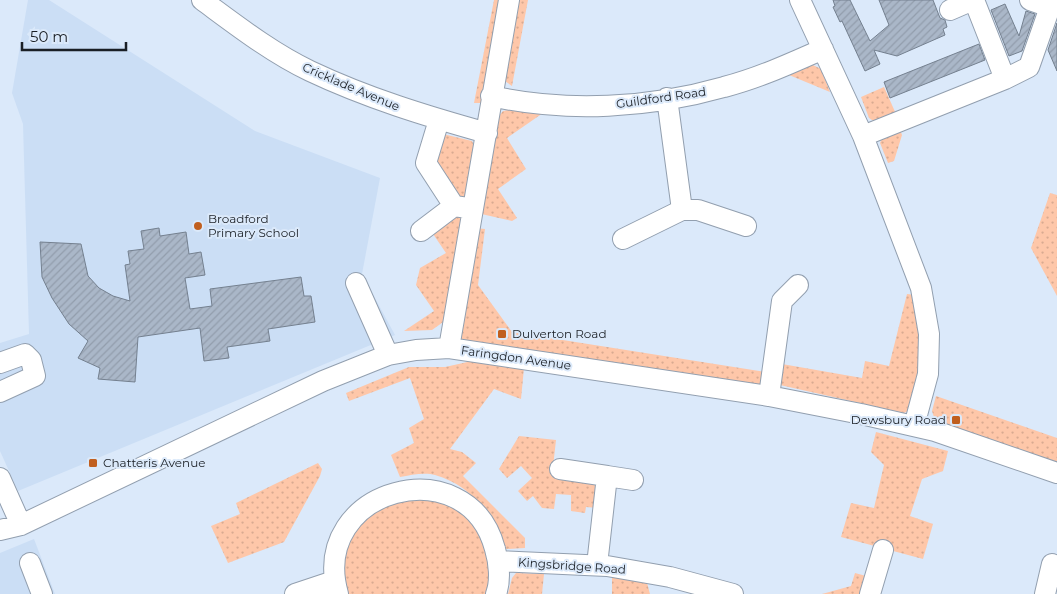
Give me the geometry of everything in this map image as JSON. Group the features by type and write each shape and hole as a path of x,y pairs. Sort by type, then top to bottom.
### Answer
{"street":[{"name":"Cricklade Avenue","path":"202,0 235,24 309,70 374,99 487,133"},
{"path":"449,348 463,207 487,133 491,96 509,0"},
{"path":"800,0 863,136 921,288 929,334 928,374 914,426"},
{"path":"950,10 974,0 1005,79"},
{"path":"863,136 1005,79 1029,67 1034,58 1050,7 1030,0"},
{"name":"Guildford Road","path":"491,96 554,106 573,107 699,94 753,78 823,49"},
{"path":"667,98 682,210"},
{"path":"439,120 426,163 463,207"},
{"path":"421,231 463,207"},
{"path":"623,238 682,210 698,210 746,226"},
{"path":"356,283 388,355"},
{"path":"769,396 782,301 798,284"},
{"name":"Faringdon Avenue","path":"0,530 21,525 323,381 388,355 416,350 449,348 769,396 914,426 1057,473"},
{"path":"0,363 26,354 31,360 35,376 0,392"},
{"path":"560,469 633,480"},
{"path":"597,565 607,476"},
{"path":"0,478 21,525"},
{"path":"295,594 336,588 335,556 344,531 360,511 381,496 406,489 432,490 457,499 478,516 492,538 498,561 496,594"},
{"path":"870,594 883,550"},
{"name":"Kingsbridge Road","path":"498,561 597,565 667,585 733,594"},
{"path":"30,563 42,594"},
{"path":"1045,594 1052,564"}],"shaded area":[{"name":"Broadford Primary School","path":"28,0 49,0 255,131 380,178 362,274 395,335 18,491 0,451 0,343 29,334 23,124 12,93"},
{"path":"494,0 504,0 484,103 474,103"},
{"path":"515,0 528,0 512,86 499,77"},
{"path":"811,64 821,69 830,92 789,75"},
{"path":"884,87 896,114 875,122 869,118 861,97"},
{"path":"514,109 543,113 507,138 526,169 498,189 517,218 512,221 477,213 498,117 503,111"},
{"path":"900,130 902,135 894,161 888,163 880,143 882,138"},
{"path":"443,134 472,141 478,154 470,200 456,198 432,167"},
{"path":"1050,193 1057,195 1057,296 1031,248"},
{"path":"457,211 467,213 446,320 432,330 404,331 434,311 416,285 420,268 446,253 431,231"},
{"path":"475,228 485,229 478,285 512,332 765,372 764,386 464,341 456,335"},
{"path":"907,294 916,295 922,340 920,367 908,411 904,413 780,385 782,364 862,378 865,361 889,366"},
{"path":"472,361 524,368 521,399 494,389 450,449 462,452 476,463 463,476 525,538 525,548 506,549 495,525 480,503 460,486 431,474 400,477 391,455 414,443 409,428 424,419 410,378 349,401 346,393 409,367 445,367"},
{"path":"936,396 1057,438 1057,462 936,423 932,411"},
{"path":"876,432 948,451 943,471 922,479 910,516 933,524 923,559 841,537 851,503 874,508 884,465 871,452"},
{"path":"519,436 556,440 552,476 600,483 598,508 586,507 585,513 571,511 571,495 556,494 554,509 542,508 533,496 527,501 518,491 532,478 521,466 507,478 499,469"},
{"path":"318,463 322,469 320,476 284,542 228,563 211,526 240,514 236,503"},
{"path":"425,497 449,504 469,517 491,558 488,594 345,594 342,570 344,555 347,544 361,523 370,514 391,501 402,498"},
{"path":"34,539 55,594 0,594 0,553"},
{"path":"516,573 544,574 542,594 508,594 512,578"},
{"path":"855,573 866,576 863,594 822,594 851,586"},
{"path":"612,574 646,579 650,594 612,594"}],"building":[{"path":"833,0 850,0 870,41 889,25 879,0 933,0 940,18 945,20 947,27 943,29 945,35 897,56 874,50 880,64 865,71 842,21 840,22 833,7 835,6"},
{"path":"1005,4 1019,36 1026,11 1035,14 1022,51 1009,56 991,10"},
{"path":"1057,23 1057,71 1048,50"},
{"path":"979,44 985,60 890,98 884,82"},
{"path":"159,228 160,236 186,232 189,254 201,252 205,275 185,278 190,309 212,306 210,289 301,277 304,296 311,296 315,322 268,329 270,341 227,347 229,358 204,361 200,328 138,337 135,382 98,379 100,368 78,358 88,341 69,324 52,298 42,277 40,242 81,244 88,276 99,288 113,296 130,301 125,265 130,264 128,251 144,249 141,231"}],"place":[{"name":"Broadford Primary School","path":"198,226"},
{"name":"Dulverton Road","path":"502,334"},
{"name":"Dewsbury Road","path":"956,420"},
{"name":"Chatteris Avenue","path":"93,463"}]}
